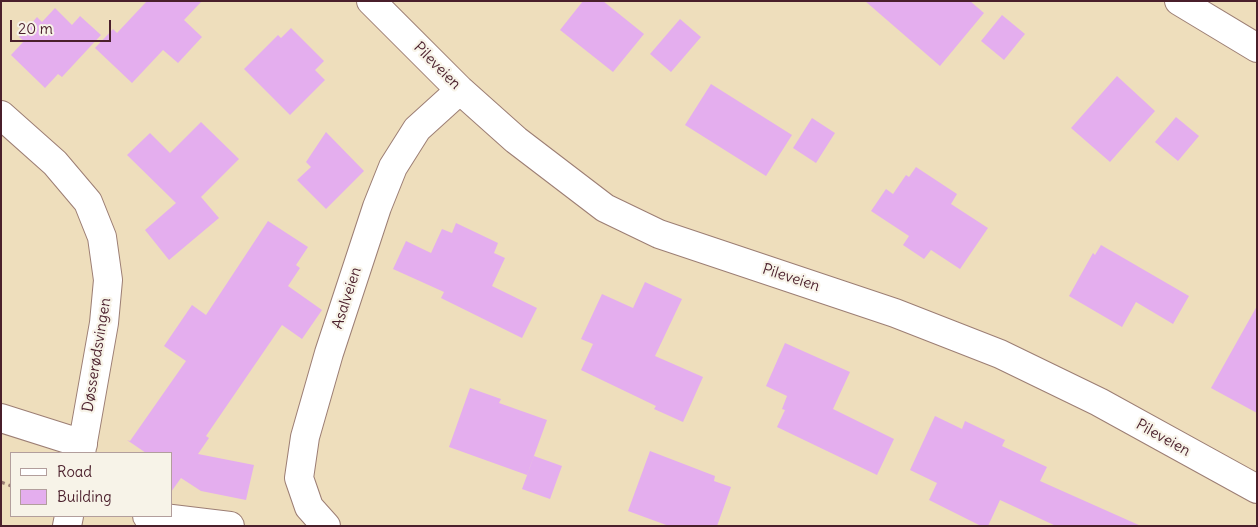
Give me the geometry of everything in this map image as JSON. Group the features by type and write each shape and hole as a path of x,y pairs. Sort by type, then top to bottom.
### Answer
{"street":[{"name":"Pileveien","path":"371,1 460,90 516,140 605,208 659,234 894,313 1000,354 1099,402 1257,489"},
{"path":"1179,1 1257,48"},
{"name":"Asalveien","path":"316,524 299,478 305,437 329,353 377,207 393,167 417,129 460,90"},
{"name":"Døsserødsvingen","path":"1,115 55,163 88,202 102,237 108,280 104,323 82,449"},
{"path":"1,418 82,449"},
{"path":"155,517 230,526"}],"building":[{"path":"147,1 202,1 184,20 202,37 178,63 163,50 132,83 95,48 113,29 117,33"},
{"path":"583,1 603,1 644,34 613,72 560,30"},
{"path":"865,1 970,1 984,13 940,66"},
{"path":"55,8 72,25 80,16 101,35 62,77 58,74 45,88 11,55 24,41 19,37 37,17 42,22"},
{"path":"1002,15 1025,34 1004,60 981,41"},
{"path":"680,19 701,37 671,72 650,54"},
{"path":"291,28 324,61 315,70 325,80 290,115 244,69 278,35 281,38"},
{"path":"1117,76 1155,111 1110,162 1071,128"},
{"path":"711,84 792,135 766,176 685,125"},
{"path":"1176,117 1199,136 1178,161 1155,142"},
{"path":"812,118 835,133 816,163 793,148"},
{"path":"201,122 239,159 201,197 219,218 169,260 145,230 176,203 127,155 150,133 170,153"},
{"path":"326,132 364,171 326,209 297,180 311,167 306,162"},
{"path":"916,167 957,194 951,204 988,228 960,269 931,250 924,259 903,245 909,236 871,211 886,189 893,194 906,175 909,177"},
{"path":"268,221 308,247 296,265 300,268 288,286 322,310 302,339 282,325 206,436 209,438 198,454 254,465 246,500 201,491 181,478 172,491 172,452 145,452 127,440 130,441 186,361 164,346 192,305 206,315"},
{"path":"456,223 498,243 494,253 505,258 492,286 537,308 522,338 441,298 444,292 393,269 406,241 431,253 442,229 452,233"},
{"path":"1101,245 1189,296 1173,324 1136,302 1122,327 1069,296 1093,253 1095,255"},
{"path":"645,282 682,299 655,356 703,377 683,422 654,409 656,406 581,370 593,344 581,339 602,294 633,308"},
{"path":"1257,306 1257,413 1211,388"},
{"path":"785,343 850,372 833,409 894,439 877,475 777,427 785,410 782,409 787,396 766,386"},
{"path":"470,388 501,399 499,403 547,420 527,475 449,447"},
{"path":"935,416 962,429 965,421 1005,440 1002,446 1047,467 1040,481 1141,526 1056,526 1000,500 988,526 981,526 929,500 937,483 910,470"},
{"path":"650,451 715,476 714,481 731,487 717,526 669,526 628,511"},
{"path":"534,456 562,466 550,499 522,489"}]}
